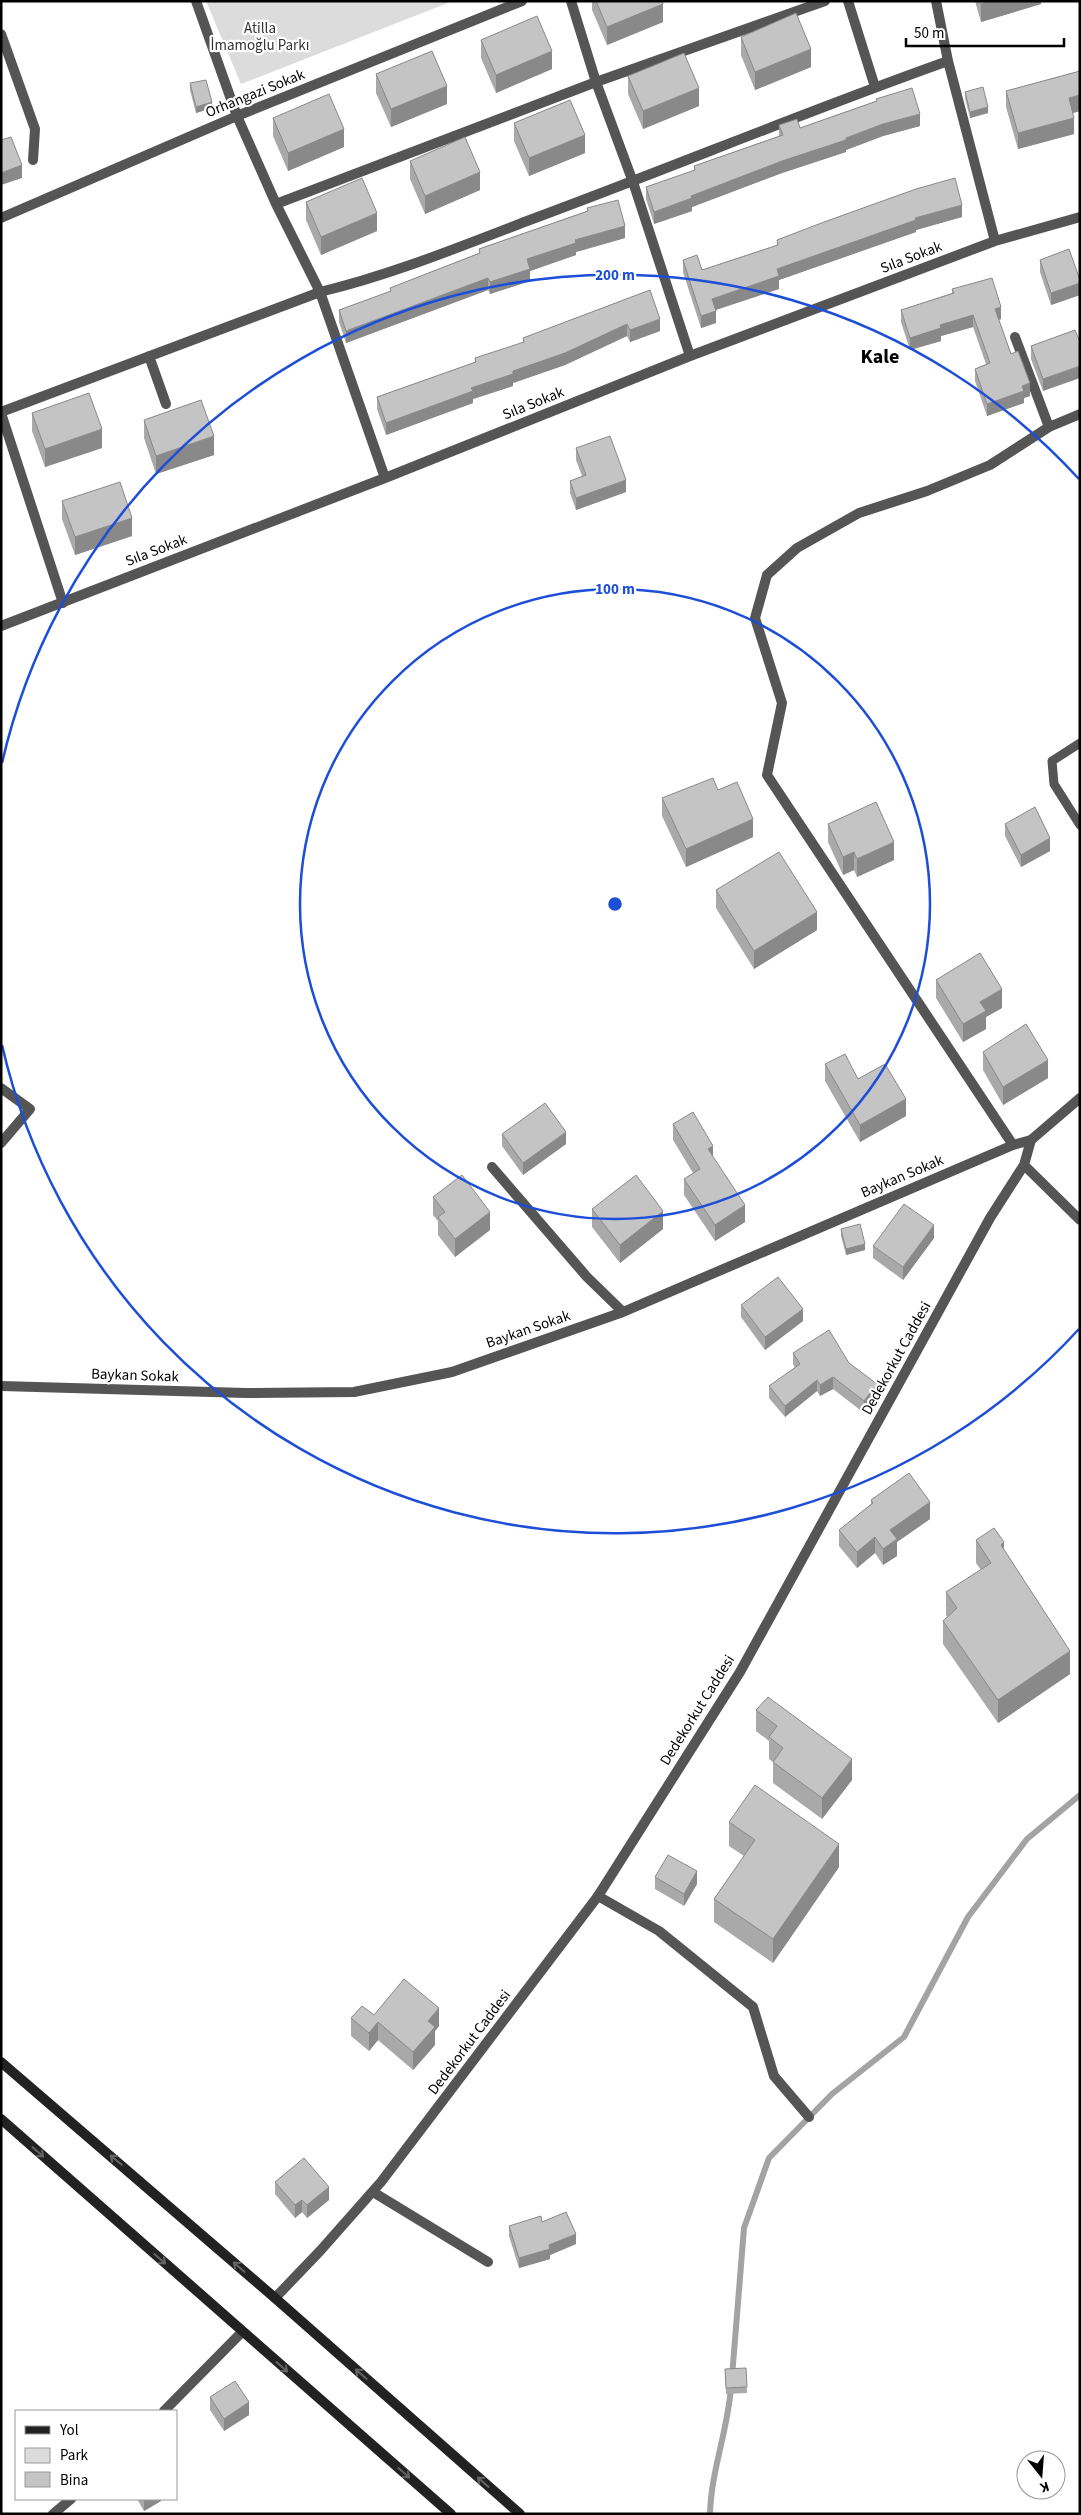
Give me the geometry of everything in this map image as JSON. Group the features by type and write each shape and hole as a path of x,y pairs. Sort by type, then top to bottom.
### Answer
{"main road":[{"path":"1,2062 275,2298 520,2514"},
{"path":"1,2119 451,2514"}],"street":[{"path":"196,1 237,116 276,204 320,292 385,478"},
{"name":"Orhangazi Sokak","path":"1,218 237,116 522,1"},
{"path":"571,1 596,82 633,182 690,356"},
{"path":"276,204 596,82 825,1"},
{"path":"848,1 875,87"},
{"path":"936,1 948,61 995,241"},
{"path":"1,34 35,129 33,160"},
{"path":"63,602 1,412 320,292 369,280 633,182 875,87 948,61"},
{"name":"Sıla Sokak","path":"1,626 385,478 690,356 995,241 1080,217"},
{"path":"1015,337 1049,428"},
{"path":"149,356 166,404"},
{"path":"1013,1145 767,775 782,703 755,618 767,575 797,548 859,513 927,492 990,466 1049,428 1080,414"},
{"path":"1,1088 30,1109 1,1143"},
{"path":"1031,1140 1080,1098"},
{"name":"Baykan Sokak","path":"1,1386 246,1393 354,1392 452,1372 623,1312 1013,1145 1031,1140"},
{"name":"Dedekorkut Caddesi","path":"275,2298 373,2192 598,1896 740,1672 990,1218 1024,1165 1031,1140"},
{"path":"1024,1165 1080,1220"},
{"path":"492,1167 587,1277 623,1312"},
{"path":"598,1896 659,1931 753,2007 774,2076 809,2117"},
{"path":"373,2192 488,2262"},
{"path":"165,2410 242,2332"},
{"path":"53,2514 70,2500"}],"lane":[{"path":"1080,743 1052,761 1054,784 1080,825"}],"green space":[{"name":"Atilla İmamoğlu Parkı","path":"206,1 453,1 241,84"}],"building":[{"path":"596,1 662,1 663,4 607,27"},
{"path":"796,13 811,49 755,72 741,37"},
{"path":"537,16 552,51 496,75 481,40"},
{"path":"432,51 447,86 391,109 376,74"},
{"path":"684,53 699,88 643,111 628,76"},
{"path":"1080,71 1080,95 1069,98 1074,118 1018,133 1006,91"},
{"path":"206,80 212,102 196,107 190,83"},
{"path":"983,87 988,107 970,112 965,92"},
{"path":"912,88 920,114 883,124 846,138 846,140 782,161 654,212 646,187 695,170 694,166 783,135 779,125 797,119 800,128 877,101 876,99"},
{"path":"329,94 344,129 288,153 273,118"},
{"path":"570,100 585,135 529,158 514,123"},
{"path":"11,137 22,165 1,173 1,140"},
{"path":"465,137 480,172 425,196 410,161"},
{"path":"362,178 377,213 321,237 306,202"},
{"path":"955,178 962,205 915,218 916,220 777,269 779,276 712,299 716,311 701,316 683,260 697,255 702,270 778,245 777,240 824,222 916,189"},
{"path":"618,200 625,226 575,240 576,243 527,259 530,269 490,282 488,278 346,331 339,310 391,291 390,288 480,253 479,249 588,211 587,208"},
{"path":"1069,249 1080,283 1051,293 1040,260"},
{"path":"992,278 1001,307 995,309 1011,354 1018,351 1030,383 1022,386 1024,391 987,404 975,369 990,363 973,315 940,325 941,328 910,338 901,310 954,293 952,289"},
{"path":"650,290 660,319 630,330 627,324 565,353 513,371 513,374 471,388 473,391 386,423 377,397 476,362 475,358 524,342 523,338"},
{"path":"1075,330 1080,342 1080,366 1043,379 1031,346"},
{"path":"89,393 102,429 45,449 32,413"},
{"path":"201,400 214,436 156,456 144,420"},
{"path":"610,436 626,480 576,498 570,481 586,475 576,448"},
{"path":"120,482 132,518 75,537 62,501"},
{"path":"713,778 718,790 737,782 753,819 686,849 662,798"},
{"path":"876,802 894,842 857,859 854,852 843,857 828,824"},
{"path":"1035,807 1050,838 1021,855 1005,824"},
{"path":"779,852 817,912 754,951 716,890"},
{"path":"980,953 1002,989 980,1002 986,1011 963,1024 936,980"},
{"path":"1026,1024 1048,1060 1003,1087 983,1052"},
{"path":"845,1054 858,1079 885,1064 906,1099 860,1125 825,1064"},
{"path":"545,1103 566,1132 523,1163 502,1134"},
{"path":"693,1112 713,1146 708,1149 745,1205 715,1225 684,1179 700,1169 673,1124"},
{"path":"462,1175 490,1212 455,1239 438,1217 445,1212 433,1197"},
{"path":"636,1175 663,1211 620,1245 592,1209"},
{"path":"904,1204 934,1225 903,1267 873,1246"},
{"path":"860,1224 865,1244 846,1249 841,1229"},
{"path":"778,1277 803,1309 765,1337 741,1305"},
{"path":"829,1330 849,1363 877,1384 864,1401 833,1377 820,1385 817,1380 785,1406 769,1386 800,1364 793,1353"},
{"path":"909,1473 930,1502 890,1530 897,1539 883,1549 875,1537 857,1552 839,1530 873,1503 871,1500"},
{"path":"994,1528 1004,1542 1001,1545 1070,1651 998,1700 943,1621 957,1608 946,1592 991,1563 976,1540"},
{"path":"768,1697 852,1759 822,1798 773,1762 783,1748 769,1737 777,1726 756,1710"},
{"path":"755,1785 839,1844 773,1939 714,1899 755,1840 729,1822"},
{"path":"668,1855 697,1871 684,1894 655,1877"},
{"path":"404,1979 439,2008 428,2021 435,2027 413,2052 378,2022 369,2033 351,2018 362,2006 374,2015"},
{"path":"304,2158 329,2187 307,2205 302,2200 295,2205 275,2182"},
{"path":"566,2212 576,2234 549,2245 550,2249 519,2258 509,2226 541,2216 542,2222"},
{"path":"746,2368 747,2387 726,2388 725,2369"},
{"path":"235,2381 249,2402 224,2419 210,2397"}],"waterway":[{"path":"732,2377 744,2228 769,2158 832,2094 904,2037 968,1917 1027,1839 1080,1795"},
{"path":"710,2514 713,2482 727,2419 731,2387"}],"district":[{"name":"Kale","path":"880,356"}]}
